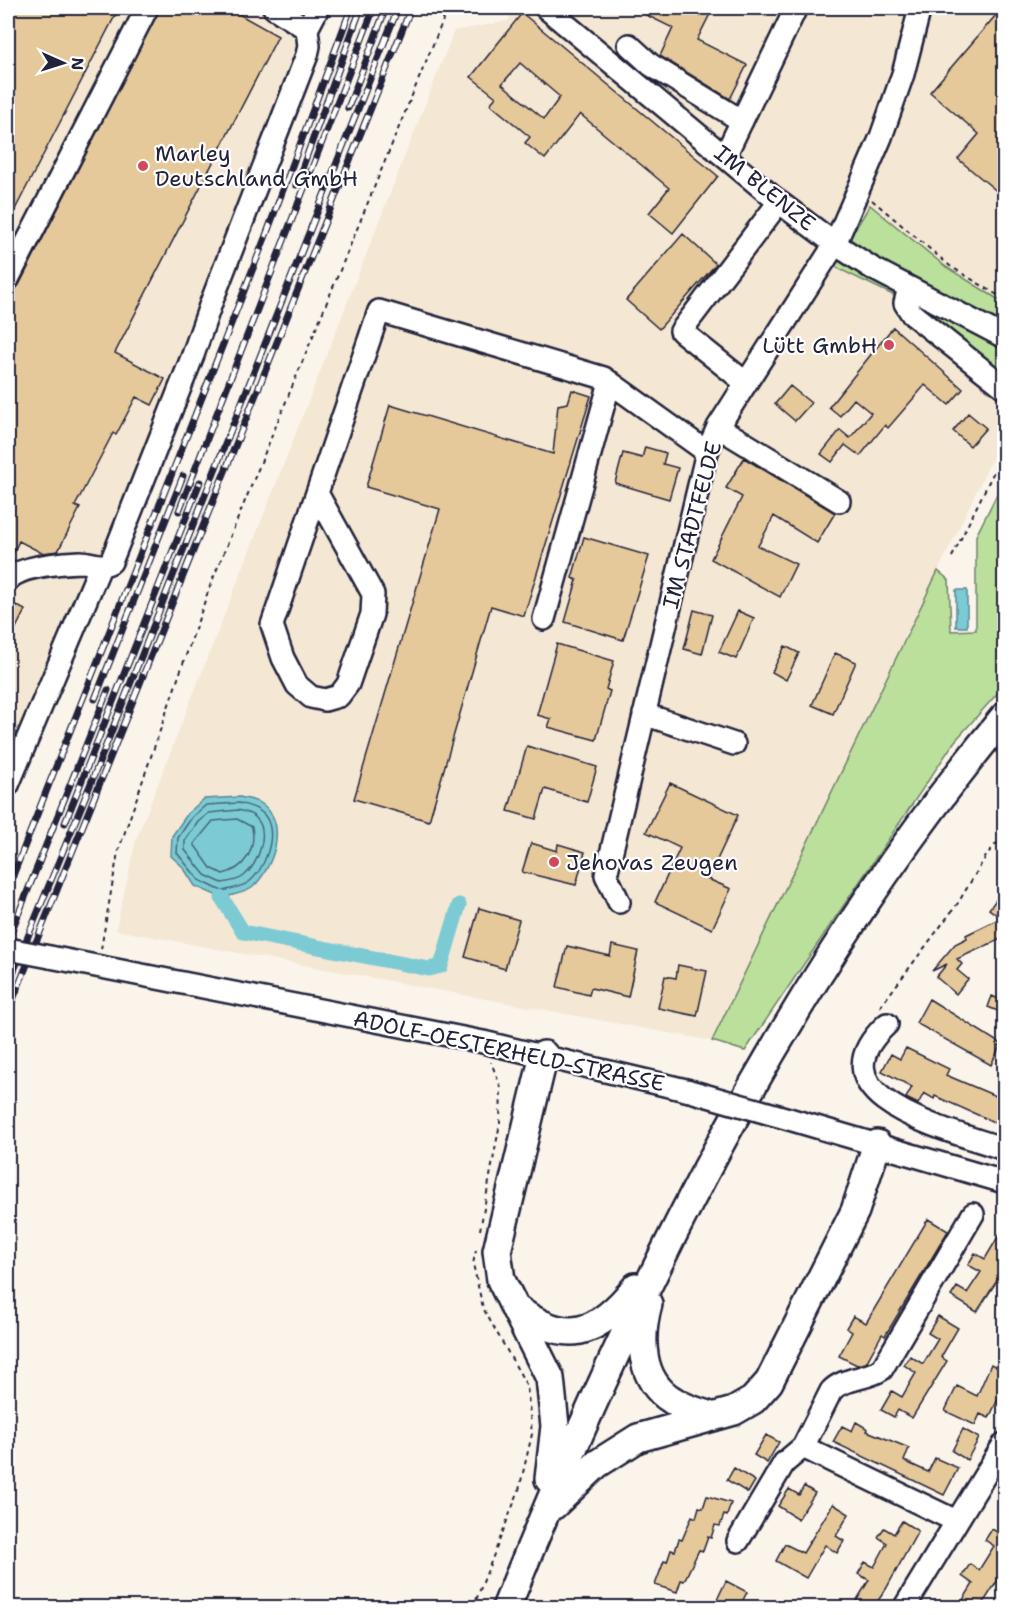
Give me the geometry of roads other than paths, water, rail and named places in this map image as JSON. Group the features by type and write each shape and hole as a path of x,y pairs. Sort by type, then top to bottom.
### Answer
{"main road":[{"path":"506,1608 542,1517 659,1258 751,1088 834,950 921,823 1005,717"},
{"path":"542,1517 555,1426 551,1386 542,1358 501,1280 497,1251 544,1055"},
{"path":"542,1517 597,1464 638,1438 734,1411 753,1400 769,1382 855,1211 877,1144"},
{"path":"513,1306 545,1326 565,1332 582,1330 597,1325 616,1312 659,1258"},
{"path":"659,1258 642,1326 648,1371 656,1385 671,1400 711,1416"}],"street":[{"path":"8,279 147,8"},
{"path":"274,8 308,29"},
{"path":"8,580 21,569 80,562 100,567 111,562 193,355 307,55 308,29 318,8"},
{"name":"IM BLENZE","path":"546,8 779,202 836,244 909,288 1005,337"},
{"path":"725,156 796,8"},
{"name":"IM STADTFELDE","path":"619,902 606,875 707,452 718,427 836,244 861,190 903,74 920,8"},
{"path":"629,45 651,65 742,121"},
{"path":"746,383 681,331 779,202"},
{"path":"909,288 905,303 912,314 1005,387"},
{"path":"317,493 373,594 372,614 348,684 339,696 325,700 311,697 297,685 282,658 272,625 379,310 604,378 707,452"},
{"path":"544,619 610,382"},
{"path":"718,427 838,501"},
{"path":"8,785 100,567"},
{"path":"644,714 734,744"},
{"name":"ADOLF-OESTERHELD-STRASSE","path":"8,949 544,1055 690,1091 1005,1182"},
{"path":"886,1024 871,1038 864,1050 863,1064 873,1092 879,1098 915,1117 1005,1149"},
{"path":"738,1541 784,1463 803,1447 836,1385 874,1375 882,1369 973,1214"},
{"path":"904,1608 1005,1444"},
{"path":"803,1447 956,1521"}],"water":[{"path":"956,590 967,590 967,627 956,627"},
{"path":"240,797 262,804 270,813 275,823 275,846 267,869 253,887 222,898 195,886 183,867 171,856 172,836 188,813 204,799"}],"waterway":[{"path":"222,898 243,932 429,969 441,966 459,905"}],"railway":[{"path":"8,888 265,238 351,8"},
{"path":"296,185 361,8"},
{"path":"179,511 374,8"},
{"path":"348,108 386,8"},
{"path":"8,985 93,778 398,8"},
{"path":"8,1012 411,8"},
{"path":"95,699 183,476"},
{"path":"65,823 200,482"},
{"path":"8,940 108,690"}],"place":[{"name":"Marley Deutschland GmbH","path":"143,166"},
{"name":"Lütt GmbH","path":"889,345"},
{"name":"Jehovas Zeugen","path":"554,862"}]}
